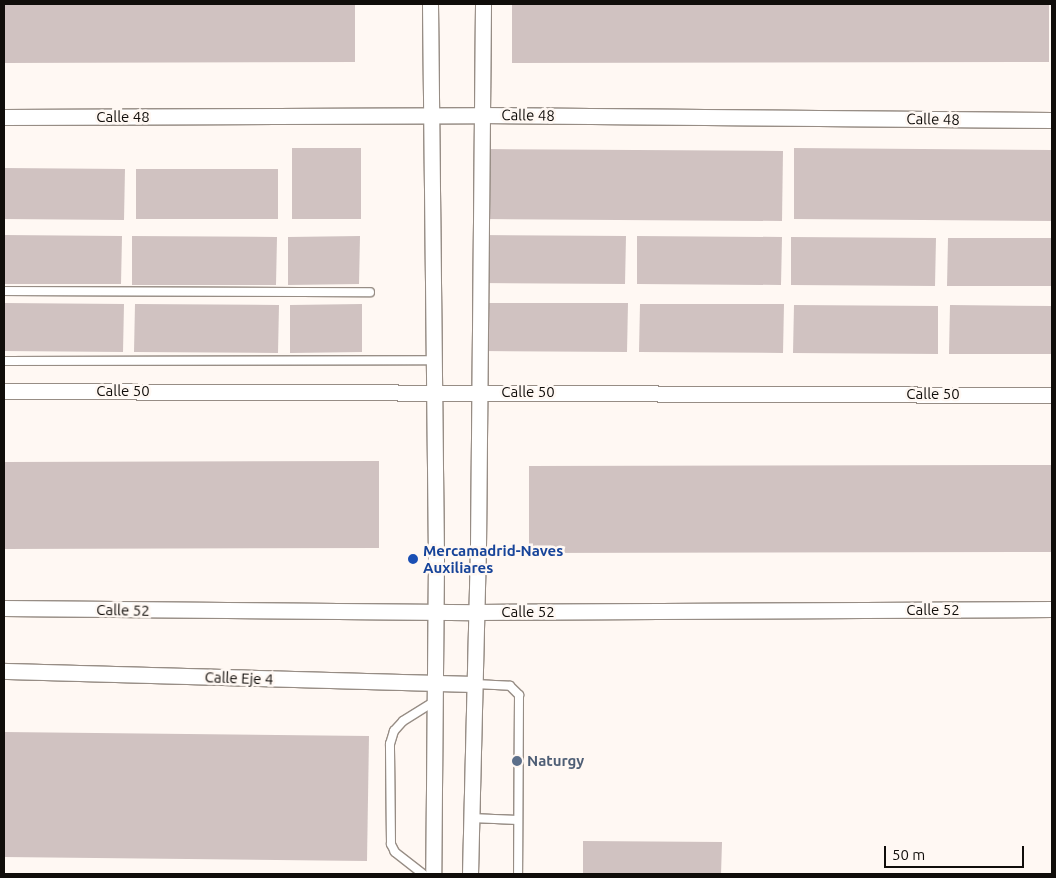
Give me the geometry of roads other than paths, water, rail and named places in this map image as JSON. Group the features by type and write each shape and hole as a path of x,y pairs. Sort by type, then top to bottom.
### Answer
{"street":[{"path":"430,4 436,612 434,874"},
{"path":"470,874 477,612 482,4"},
{"name":"Calle 48","path":"4,117 480,115 1052,120"},
{"name":"Calle 50","path":"4,391 1052,395"},
{"name":"Calle 52","path":"4,608 436,612 1052,609"},
{"name":"Calle Eje 4","path":"4,671 475,684"}],"lane":[{"path":"4,291 370,292"},
{"path":"4,361 434,360"},
{"path":"475,684 510,686 519,695 518,874"},
{"path":"423,874 395,852 391,844 390,744 394,730 403,721 435,701"},
{"path":"472,818 518,820"}],"place":[{"name":"Mercamadrid-Naves Auxiliares","path":"413,559"},
{"name":"Naturgy","path":"517,761"}]}
